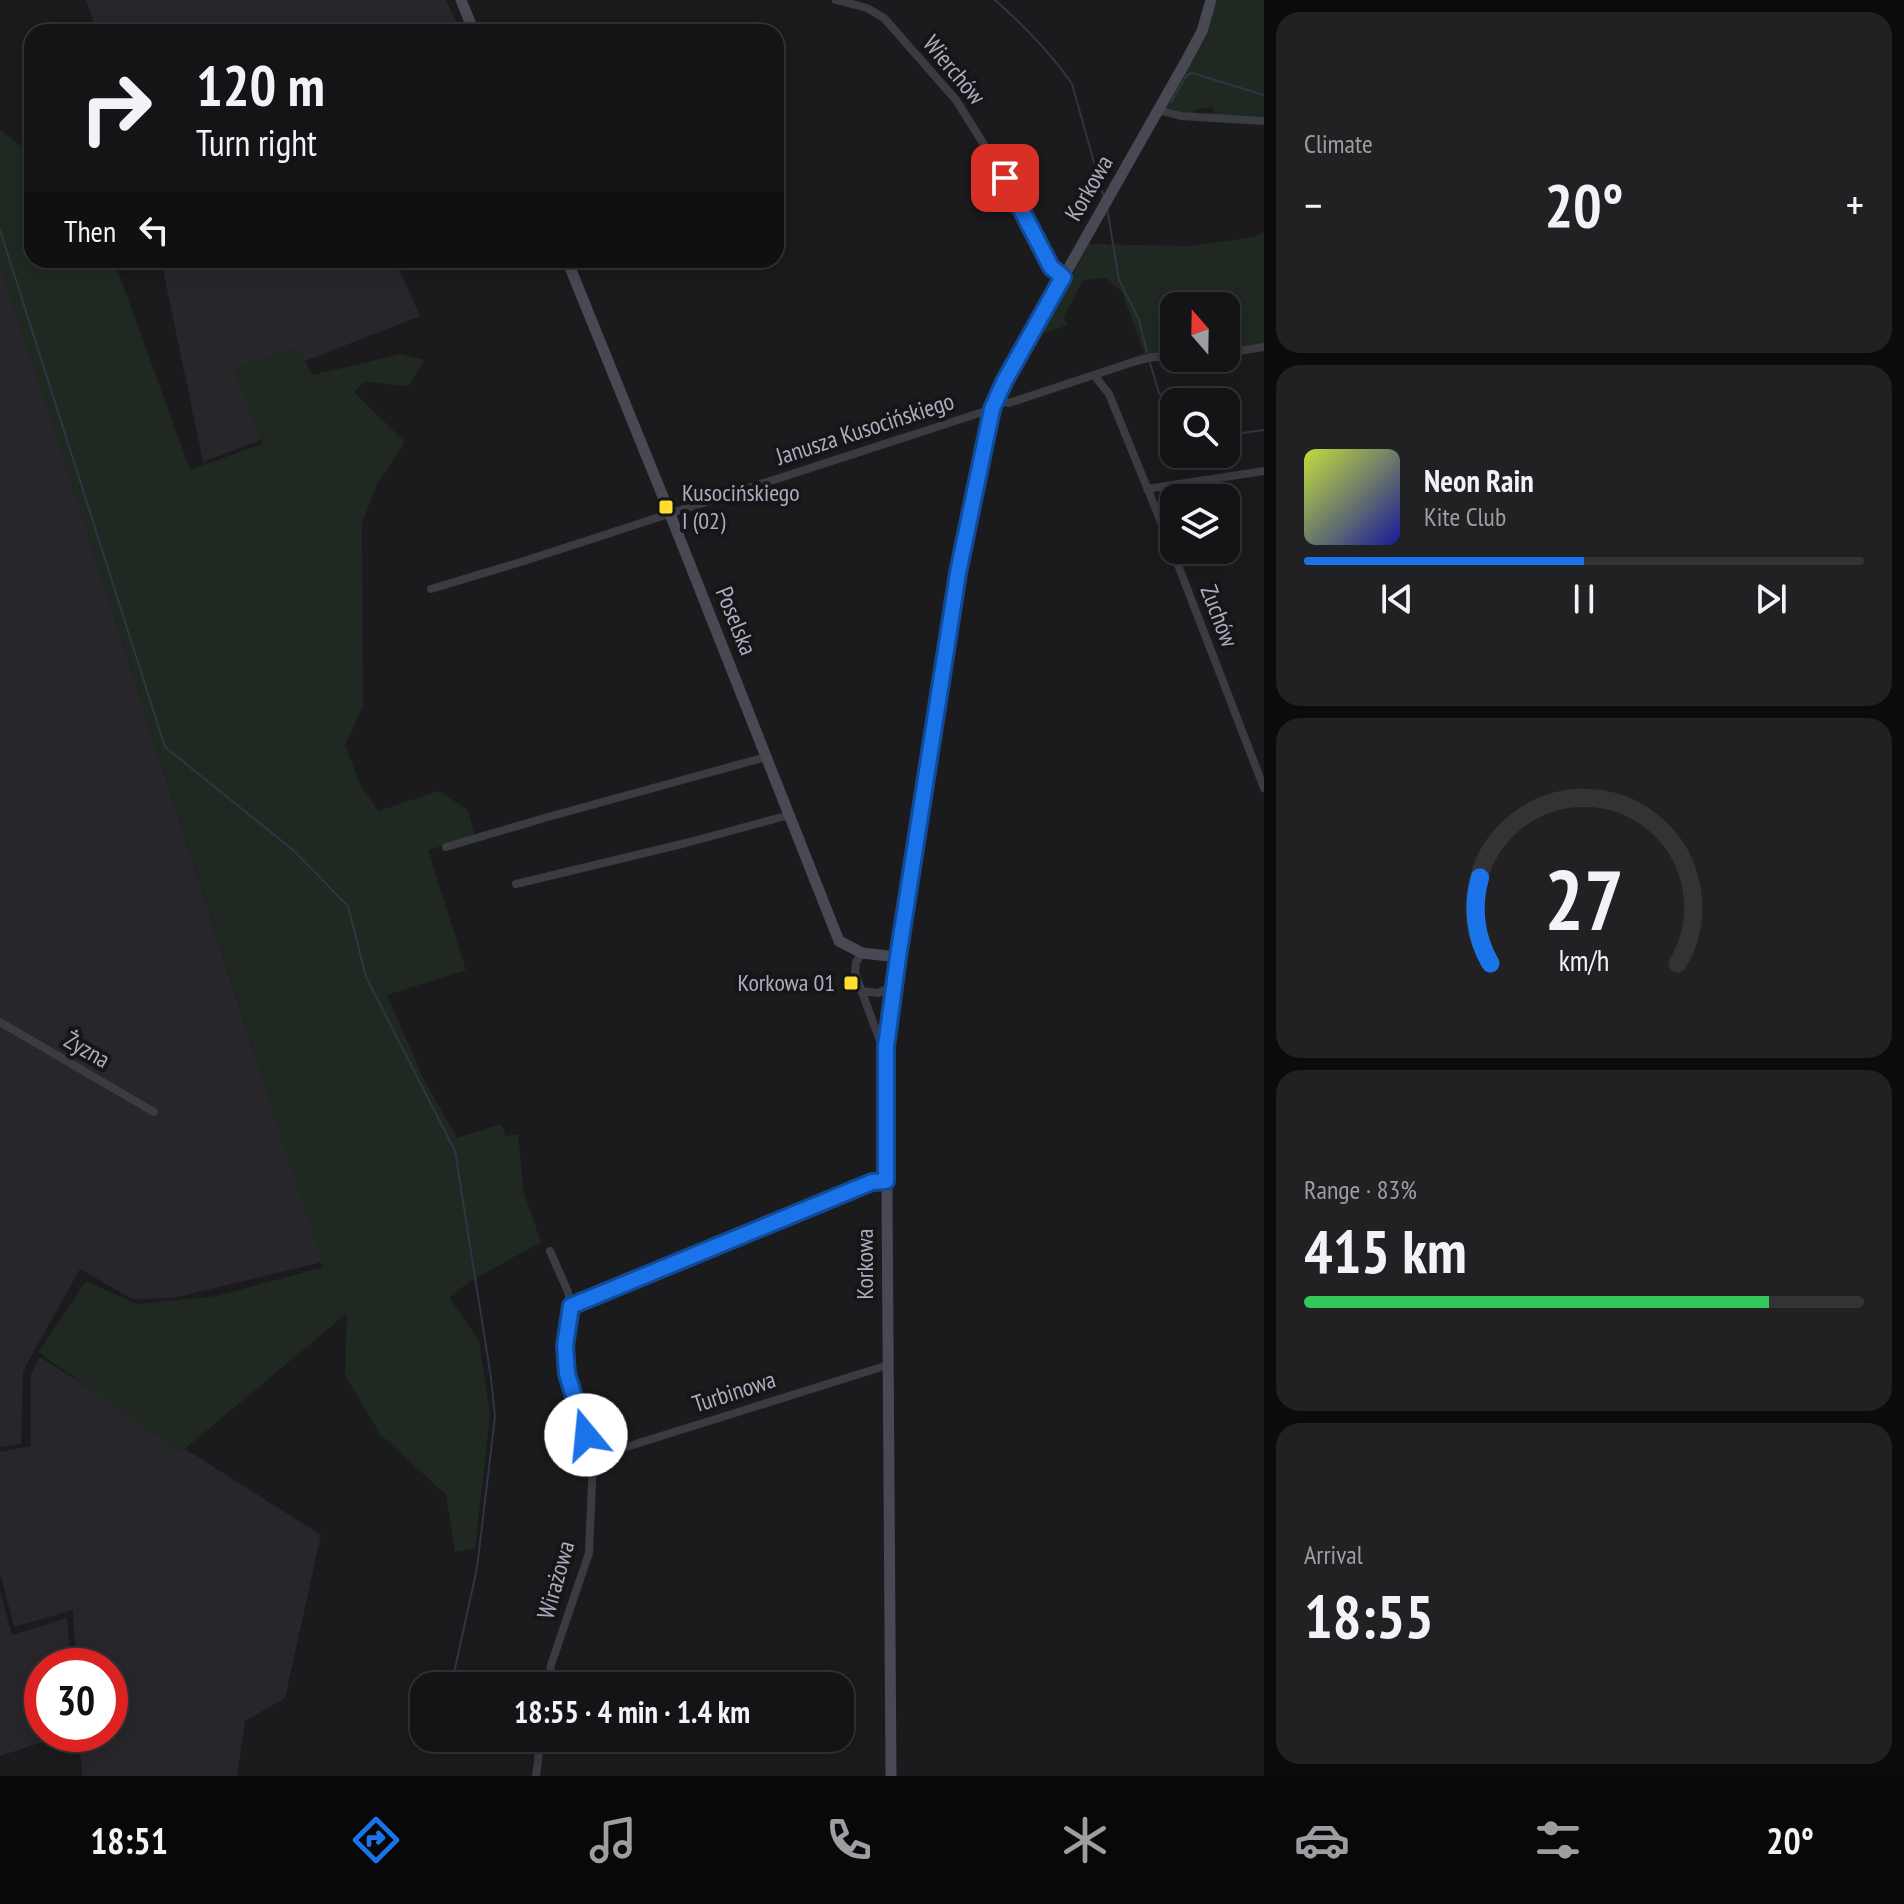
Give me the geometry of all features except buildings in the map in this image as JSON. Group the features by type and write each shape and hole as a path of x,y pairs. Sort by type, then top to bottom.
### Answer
{"street":[{"path":"461,0 471,24"},
{"name":"Wierchów","path":"836,0 867,8 884,18 956,100 1005,178 1051,267 1063,277"},
{"name":"Korkowa","path":"891,1776 886,1047 958,573 994,405 1004,382 1202,31 1211,0"},
{"path":"1158,110 1181,116 1264,121"},
{"name":"Poselska","path":"570,268 839,941 862,953"},
{"path":"1240,351 1264,347"},
{"name":"Janusza Kusocińskiego","path":"431,589 670,514 994,405 1160,357"},
{"name":"Zuchów","path":"1094,375 1109,394 1264,788"},
{"path":"1147,489 1264,471"},
{"path":"446,847 766,757"},
{"path":"516,884 789,815"},
{"path":"886,1047 880,1041 855,967 862,953 898,957"},
{"path":"861,991 878,993 894,986"},
{"name":"Żyzna","path":"0,1022 154,1112"},
{"path":"571,1306 872,1182 886,1181"},
{"name":"Wirażowa","path":"550,1251 571,1306 565,1346 567,1374 593,1460 589,1553 550,1672"},
{"name":"Turbinowa","path":"593,1460 888,1365"},
{"path":"536,1776 539,1752"}],"shaded area":[{"path":"86,0 446,0 457,24 94,24"},
{"path":"1215,0 1264,0 1264,118 1213,117 1213,107 1196,109 1192,114 1164,108"},
{"path":"0,130 24,148 24,268 117,268 190,470 262,444 233,367 296,346 313,375 401,354 425,360 408,386 364,382 354,392 405,442 377,484 362,523 363,707 345,745 360,784 378,811 439,791 468,810 475,836 428,850 466,970 387,995 425,1082 457,1138 501,1124 506,1136 518,1134 524,1193 541,1242 469,1282 449,1298 479,1340 490,1416 475,1548 455,1552 446,1495 380,1434 345,1375 347,1313 180,1453 38,1352 86,1281 137,1304 217,1296 323,1267 0,266"},
{"path":"1264,233 1264,346 1240,350 1240,292 1160,292 1160,356 1139,357 1137,355 1144,353 1122,292 1106,278 1083,280 1064,317 1067,325 1038,336 1089,244 1191,246"},
{"path":"0,266 256,1059 335,1259 173,1298 132,1299 80,1269 23,1371 21,1444 0,1447"},
{"path":"163,268 399,268 420,316 244,385 264,439 203,462"},
{"path":"40,1357 321,1535 285,1698 245,1721 237,1776 82,1776 80,1752 128,1752 128,1648 75,1648 73,1610 14,1627 0,1572 0,1452 31,1446 31,1374"},
{"path":"0,1591 12,1635 67,1618 70,1648 24,1648 24,1748 0,1756"}],"waterway":[{"path":"995,0 1036,40 1072,84 1104,198"},
{"path":"1171,102 1187,75 1192,73 1264,95"},
{"path":"1107,208 1119,280 1139,320 1147,352"},
{"path":"0,230 165,747 293,850 348,906 366,977 455,1151 495,1417 477,1568 454,1672"},
{"path":"1150,363 1160,394"},
{"path":"1240,432 1264,430"}],"place":[{"name":"Kusocińskiego I (02)","path":"666,507"},
{"name":"Korkowa 01","path":"851,983"}],"route":[{"path":"586,1435 567,1374 565,1346 571,1306 872,1182 886,1181 886,1047 958,573 992,409 1063,277 1051,267 1005,178"}]}
